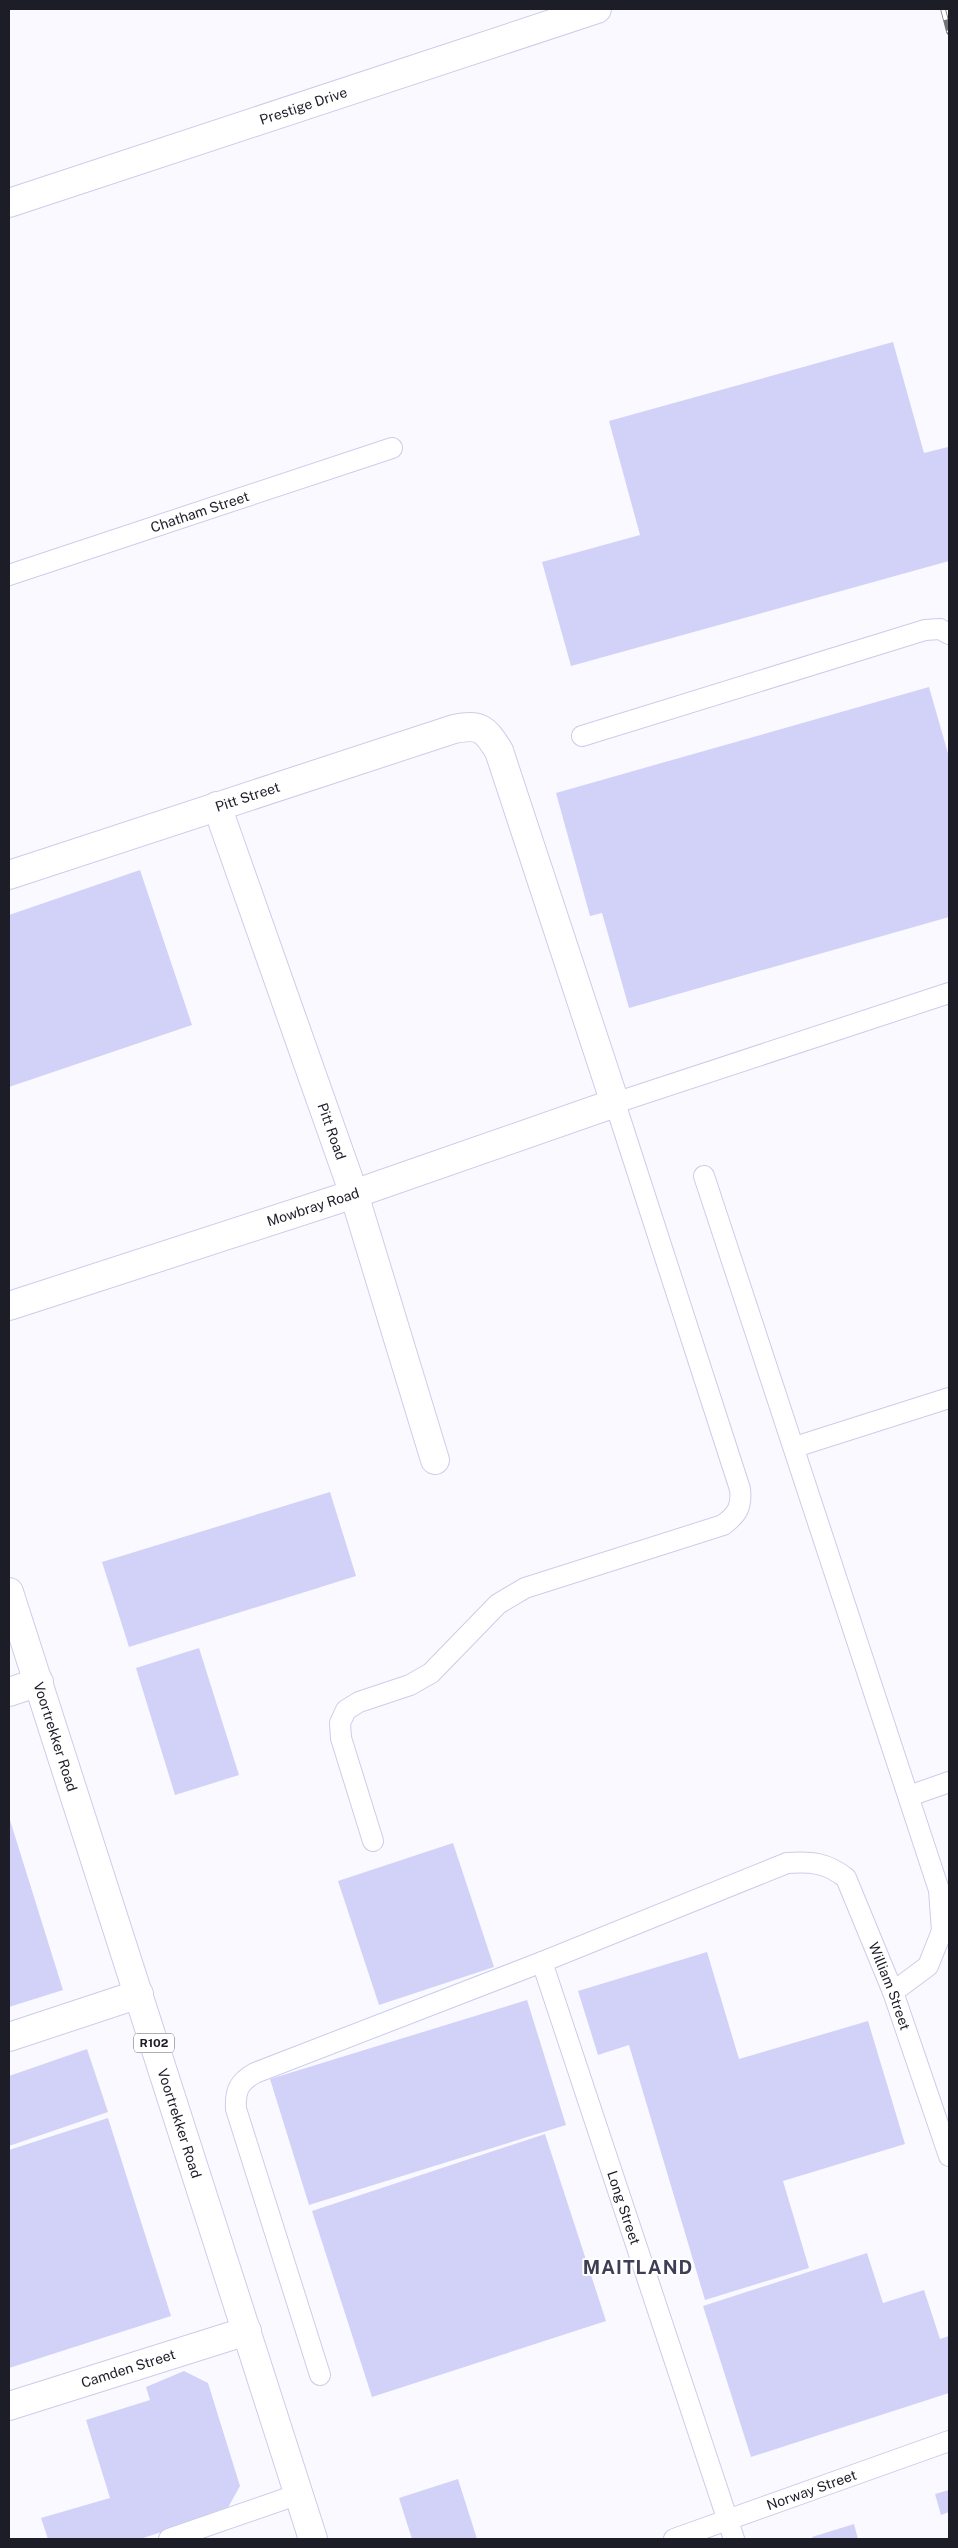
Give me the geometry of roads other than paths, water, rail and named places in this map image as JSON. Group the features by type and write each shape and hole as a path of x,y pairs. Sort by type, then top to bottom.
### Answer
{"street":[{"name":"Prestige Drive","path":"9,203 597,9"},
{"name":"Pitt Street","path":"9,875 454,728 471,725 488,732 499,751 615,1103"},
{"name":"Pitt Road","path":"217,806 354,1194 435,1460"},
{"name":"Mowbray Road","path":"9,1306 354,1194 615,1103"},
{"name":"Voortrekker Road","path":"9,1592 313,2539"},
{"path":"9,1692 39,1682"},
{"path":"9,2037 139,1994"},
{"name":"Camden Street","path":"9,2406 247,2331"}],"lane":[{"name":"Chatham Street","path":"9,575 392,448"},
{"path":"582,736 925,630 940,629 949,634"},
{"path":"373,1841 341,1738 340,1723 346,1710 359,1702 410,1685 431,1673 498,1604 525,1588 723,1525 735,1516 741,1503 740,1489 615,1103 949,993"},
{"path":"704,1176 795,1447 939,1890 942,1931 928,1966 893,1992"},
{"path":"795,1447 949,1398"},
{"path":"909,1796 949,1782"},
{"name":"William Street","path":"320,2375 236,2108 236,2094 242,2080 255,2072 542,1962 788,1863 811,1861 833,1868 846,1878 893,1992 949,2156"},
{"name":"Long Street","path":"542,1962 731,2530"},
{"name":"Norway Street","path":"674,2539 731,2530 949,2441"},
{"path":"169,2539 299,2494"}],"railway":[{"path":"943,9 949,32"}],"district":[{"name":"MAITLAND","path":"638,2267"}]}
